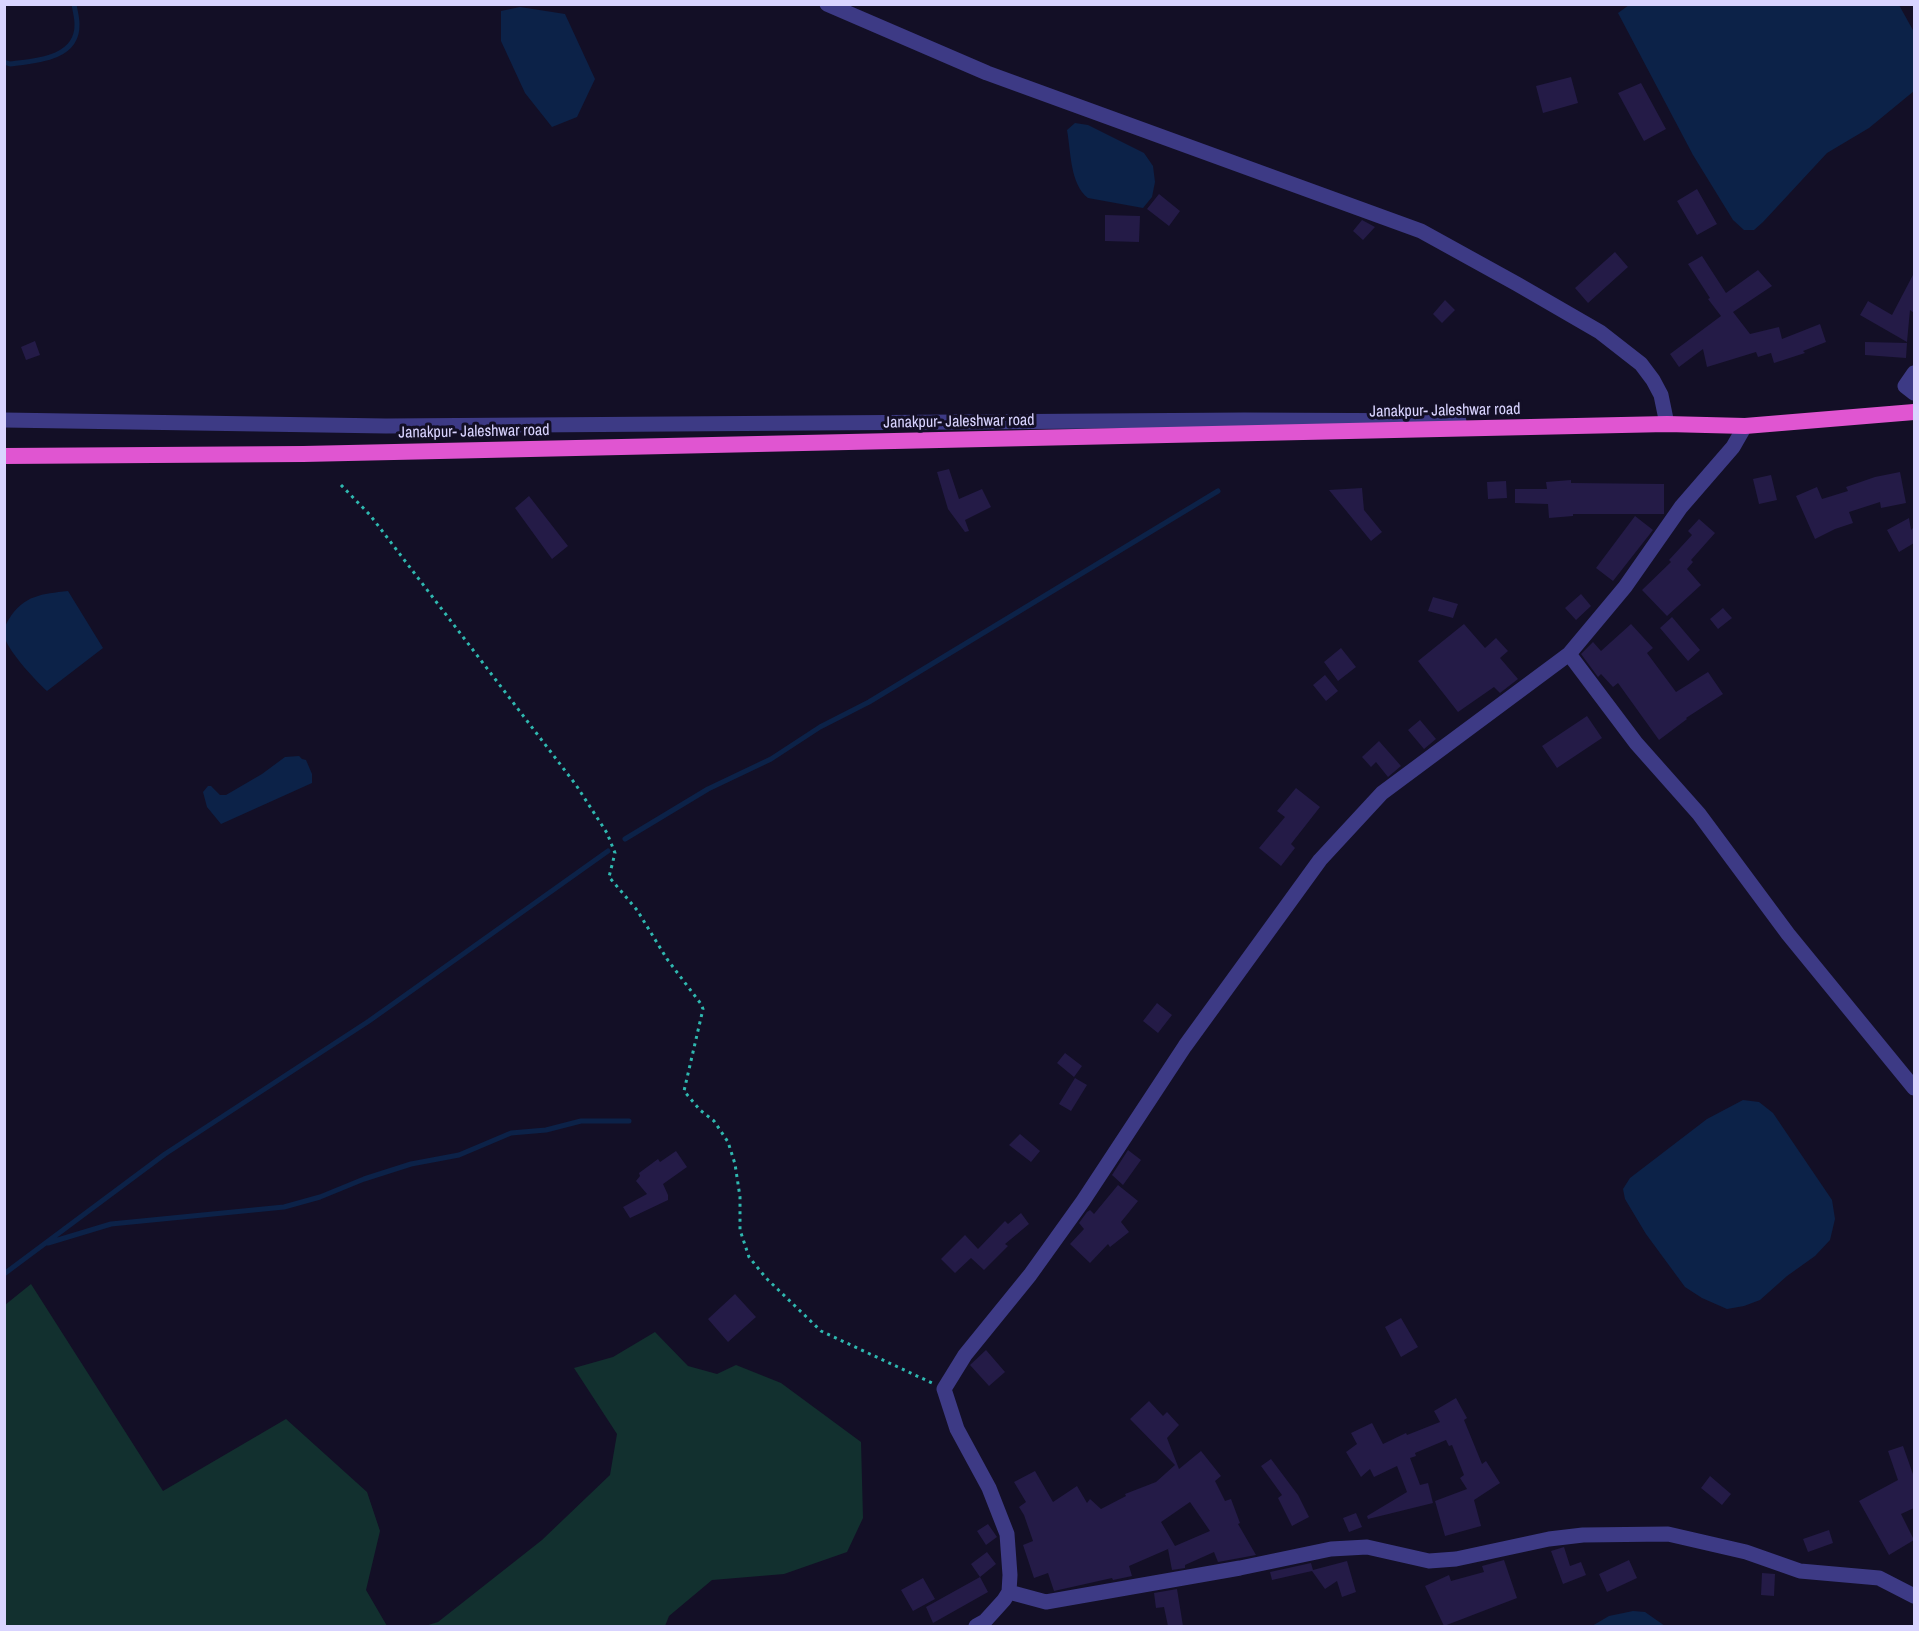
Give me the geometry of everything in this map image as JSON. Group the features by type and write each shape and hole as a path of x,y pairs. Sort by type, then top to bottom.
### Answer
{"highway":[{"name":"Janakpur- Jaleshwar road","path":"4,456 303,454 1667,424 1745,426 1914,412"}],"street":[{"path":"827,4 987,73 1421,231 1600,332 1641,364 1661,395 1667,424"},
{"path":"1914,373 1905,386 1914,393"},
{"path":"4,420 386,426 1232,420 1629,421"},
{"path":"976,1626 985,1621 1009,1592 1010,1575 1007,1534 989,1488 957,1429 944,1389 965,1355 1030,1275 1083,1201 1185,1046 1320,860 1382,793 1569,654 1625,587 1681,507 1733,447 1745,426"},
{"path":"1569,654 1636,743 1699,814 1788,934 1914,1088"},
{"path":"1009,1592 1046,1602 1240,1568 1330,1549 1367,1547 1429,1561 1456,1559 1549,1539 1583,1535 1668,1534 1746,1552 1800,1571 1879,1578 1914,1596"}],"path":[{"path":"341,485 370,515 576,785 607,833 615,853 609,877 637,910 667,959 701,1004 703,1010 684,1091 700,1110 714,1121 728,1142 735,1164 740,1197 740,1230 749,1257 766,1278 821,1331 944,1389"}],"green space":[{"path":"31,1284 163,1491 286,1419 367,1492 380,1531 366,1590 387,1626 5,1626 5,1305"},
{"path":"655,1332 688,1366 717,1374 736,1365 781,1383 861,1442 863,1518 847,1552 784,1574 712,1580 669,1616 665,1626 425,1626 438,1622 542,1540 610,1475 617,1434 574,1368 613,1357"}],"water":[{"path":"1629,5 1899,5 1914,32 1914,91 1869,128 1827,153 1763,222 1754,230 1744,230 1733,220 1693,155 1618,13"},
{"path":"520,7 565,14 595,79 577,117 552,127 525,93 501,41 501,11"},
{"path":"1075,123 1088,125 1144,153 1153,166 1155,182 1152,197 1143,208 1088,198 1082,192 1074,176 1067,130"},
{"path":"68,591 103,648 47,691 9,647 4,630 15,611 27,600"},
{"path":"299,756 306,760 312,774 312,783 221,824 207,807 203,792 208,786 220,795 226,795 262,774 285,757"},
{"path":"1743,1100 1759,1102 1773,1113 1832,1200 1835,1219 1830,1240 1815,1256 1787,1276 1760,1300 1727,1309 1702,1298 1685,1287 1646,1234 1625,1199 1623,1189 1630,1178 1707,1119"},
{"path":"1633,1611 1645,1612 1665,1626 1592,1626 1609,1616"}],"building":[{"path":"1571,77 1578,103 1543,113 1536,86"},
{"path":"1641,83 1666,129 1644,141 1618,93"},
{"path":"1697,189 1717,224 1697,235 1677,201"},
{"path":"1159,194 1180,211 1169,226 1147,209"},
{"path":"1105,215 1140,216 1139,242 1105,241"},
{"path":"1362,220 1375,227 1363,240 1353,231"},
{"path":"1615,252 1628,267 1588,303 1575,288"},
{"path":"1702,256 1726,293 1758,270 1772,286 1733,312 1750,334 1779,327 1782,339 1820,324 1826,342 1803,351 1805,353 1774,363 1771,353 1758,357 1756,352 1707,367 1703,349 1679,367 1670,354 1721,316 1708,299 1710,298 1688,264"},
{"path":"1914,273 1914,313 1910,310 1907,342 1860,315 1868,301 1892,315"},
{"path":"1445,300 1455,310 1442,323 1433,314"},
{"path":"35,341 40,355 26,360 21,347"},
{"path":"1865,342 1907,343 1906,358 1865,355"},
{"path":"949,469 959,499 982,489 991,507 965,520 969,531 965,532 948,509 937,472"},
{"path":"1900,472 1906,503 1881,508 1880,502 1849,512 1853,523 1815,539 1796,496 1817,487 1822,499 1848,491 1846,487 1875,477"},
{"path":"1771,475 1777,500 1759,504 1753,479"},
{"path":"1571,480 1571,483 1664,484 1664,514 1573,514 1573,516 1549,518 1548,504 1515,503 1515,489 1547,489 1546,482"},
{"path":"1506,481 1507,498 1488,499 1487,482"},
{"path":"1362,488 1364,510 1382,532 1371,541 1329,490"},
{"path":"529,496 568,546 552,559 515,508"},
{"path":"1635,516 1653,530 1613,581 1596,568"},
{"path":"1909,518 1911,530 1914,527 1914,543 1899,552 1887,530"},
{"path":"1699,519 1715,533 1691,560 1693,562 1687,569 1701,585 1667,616 1642,590 1671,562 1669,560 1692,535 1688,531"},
{"path":"1581,594 1591,606 1576,620 1565,608"},
{"path":"1433,597 1458,604 1453,618 1428,611"},
{"path":"1723,608 1732,618 1718,629 1710,619"},
{"path":"1672,617 1700,650 1688,661 1660,628"},
{"path":"1464,624 1485,648 1496,638 1508,651 1500,658 1518,679 1500,693 1494,687 1458,712 1418,661"},
{"path":"1631,624 1653,648 1647,653 1676,692 1708,672 1723,694 1686,718 1659,740 1618,683 1613,687 1601,674 1598,677 1581,654 1593,642 1601,651"},
{"path":"1341,648 1356,667 1338,681 1324,662"},
{"path":"1325,675 1338,691 1326,701 1313,685"},
{"path":"1587,716 1602,738 1557,768 1542,746"},
{"path":"1420,720 1436,739 1424,749 1408,730"},
{"path":"1379,741 1401,766 1388,777 1376,762 1371,767 1362,757"},
{"path":"1296,788 1320,807 1291,844 1295,848 1281,866 1259,848 1285,817 1277,811"},
{"path":"1157,1003 1172,1015 1158,1033 1143,1021"},
{"path":"1065,1053 1082,1066 1074,1077 1057,1063"},
{"path":"1075,1078 1087,1085 1071,1111 1059,1104"},
{"path":"1020,1134 1040,1151 1031,1162 1009,1145"},
{"path":"1128,1150 1141,1160 1123,1185 1112,1175"},
{"path":"676,1151 687,1167 663,1184 668,1200 630,1218 623,1207 647,1194 636,1181 640,1176 639,1173 658,1159 660,1162"},
{"path":"1118,1185 1138,1201 1121,1222 1129,1232 1110,1247 1108,1244 1090,1263 1070,1244 1084,1229 1079,1223 1087,1212 1090,1210 1094,1214"},
{"path":"1021,1213 1029,1224 1005,1244 1008,1246 984,1270 971,1258 955,1273 941,1259 965,1235 978,1249 1005,1221 1008,1224"},
{"path":"735,1294 756,1317 728,1342 708,1319"},
{"path":"1401,1318 1418,1347 1401,1357 1385,1327"},
{"path":"986,1350 1005,1372 989,1386 970,1365"},
{"path":"1456,1398 1467,1418 1464,1420 1482,1464 1486,1461 1500,1483 1474,1500 1481,1526 1445,1536 1435,1501 1467,1489 1460,1478 1464,1475 1452,1445 1449,1446 1446,1440 1415,1453 1416,1456 1410,1458 1420,1485 1428,1483 1433,1503 1368,1519 1367,1516 1407,1492 1397,1466 1374,1477 1370,1469 1361,1477 1346,1452 1357,1444 1351,1433 1372,1423 1383,1444 1406,1433 1407,1435 1440,1422 1434,1411"},
{"path":"1149,1401 1163,1416 1167,1412 1179,1425 1167,1438 1179,1469 1201,1451 1221,1476 1215,1481 1225,1501 1231,1499 1240,1523 1238,1524 1256,1555 1218,1562 1214,1552 1185,1565 1185,1568 1172,1570 1168,1549 1129,1566 1132,1576 1113,1580 1112,1578 1054,1591 1048,1573 1034,1578 1023,1545 1033,1541 1019,1507 1026,1502 1014,1482 1035,1471 1053,1502 1077,1486 1087,1503 1090,1499 1101,1509 1126,1496 1125,1494 1156,1482 1175,1465 1130,1419","holes":["1190,1502 1210,1531 1175,1546 1161,1522"]},
{"path":"1903,1446 1914,1477 1914,1508 1901,1514 1914,1540 1889,1555 1859,1501 1898,1480 1888,1451"},
{"path":"1271,1459 1298,1495 1309,1517 1292,1526 1278,1498 1282,1495 1261,1466"},
{"path":"1710,1476 1731,1494 1722,1505 1701,1488"},
{"path":"1356,1513 1362,1527 1349,1532 1343,1518"},
{"path":"988,1524 997,1537 986,1545 977,1531"},
{"path":"1829,1530 1833,1543 1808,1552 1803,1539"},
{"path":"1564,1547 1570,1566 1581,1562 1586,1575 1563,1584 1551,1551"},
{"path":"987,1552 996,1564 980,1577 971,1564"},
{"path":"1504,1560 1517,1598 1444,1626 1425,1586 1449,1575 1451,1581 1484,1572 1482,1566"},
{"path":"1629,1560 1637,1578 1607,1592 1599,1574"},
{"path":"1347,1561 1356,1592 1342,1597 1337,1581 1325,1589 1312,1571 1272,1580 1270,1572 1311,1563 1313,1570"},
{"path":"1762,1573 1775,1574 1774,1596 1761,1595"},
{"path":"980,1577 988,1592 933,1623 926,1607"},
{"path":"923,1578 935,1599 913,1611 901,1590"},
{"path":"1177,1589 1183,1626 1168,1626 1164,1607 1156,1608 1154,1593"}],"waterway":[{"path":"4,62 10,64 42,59 63,51 75,36 77,21 74,4"},
{"path":"625,839 708,789 771,759 820,727 869,702 1218,491"},
{"path":"4,1274 165,1154 369,1021 608,851"},
{"path":"48,1243 111,1224 284,1207 320,1197 364,1179 411,1164 459,1155 511,1133 546,1130 581,1121 629,1121"}]}
